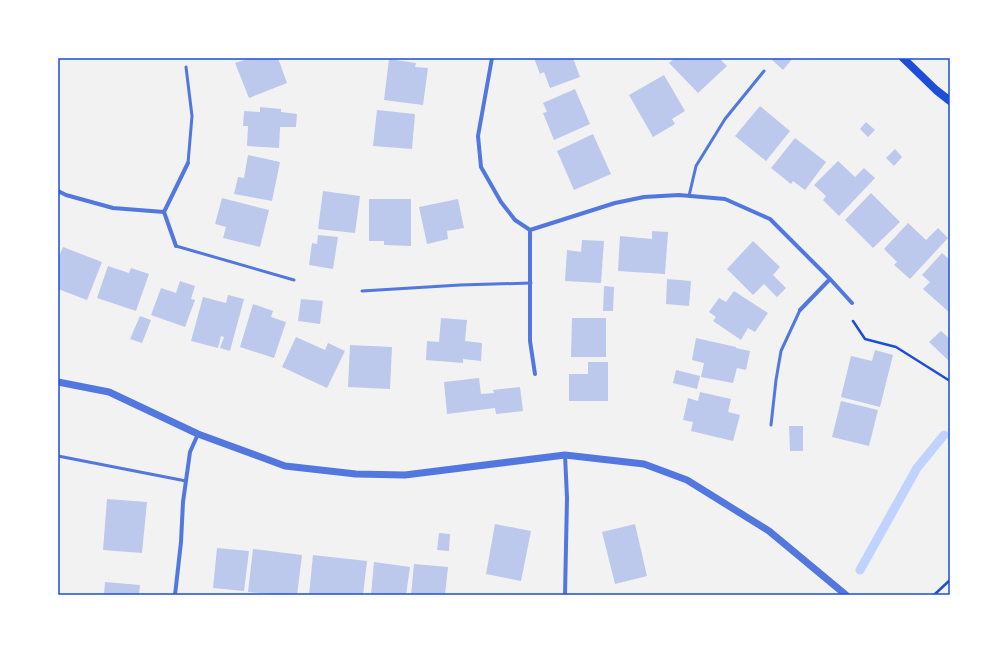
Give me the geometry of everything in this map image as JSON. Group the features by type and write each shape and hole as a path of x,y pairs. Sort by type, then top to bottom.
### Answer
{"main road":[{"path":"903,58 936,90 950,101"}],"street":[{"path":"492,58 478,136 481,167 501,202 515,220 530,230"},
{"path":"176,246 164,212 188,163"},
{"path":"58,191 66,195 113,208 164,212"},
{"path":"530,230 615,203 644,197 679,195 725,199 770,219 852,303"},
{"path":"530,230 530,341 535,374"},
{"path":"800,310 830,279"},
{"path":"58,382 109,392 198,434 285,466 356,474 405,475 565,455 644,464 687,480 769,532 846,595"},
{"path":"175,595 181,542 183,502 190,452 198,434"},
{"path":"565,455 567,498 565,595"}],"lane":[{"path":"186,67 192,116 188,163"},
{"path":"689,196 696,166 725,119 764,71"},
{"path":"176,246 294,280"},
{"path":"362,291 460,285 531,283"},
{"path":"771,425 781,351 800,310"},
{"path":"58,456 186,481"}],"path":[{"path":"852,303 853,321 865,339 896,347 950,381"},
{"path":"934,595 950,580"}],"building":[{"path":"250,58 278,58 287,83 249,98 235,63"},
{"path":"534,58 573,58 580,77 550,88 544,72 540,74"},
{"path":"675,58 719,58 727,66 698,93 669,63"},
{"path":"770,58 793,58 783,70"},
{"path":"389,59 416,63 415,67 428,68 423,105 384,100"},
{"path":"664,75 685,111 672,119 675,124 653,137 629,95"},
{"path":"575,89 590,124 554,140 543,113 547,112 543,103"},
{"path":"760,106 790,131 766,161 735,136"},
{"path":"260,107 281,109 281,112 297,114 296,127 280,127 279,148 247,146 248,126 243,126 244,111 260,112"},
{"path":"377,110 415,114 412,149 373,146"},
{"path":"866,122 875,130 868,137 860,129"},
{"path":"593,134 611,174 574,190 557,151"},
{"path":"795,138 826,162 805,190 793,181 791,184 771,168"},
{"path":"895,149 902,157 894,166 886,158"},
{"path":"248,155 280,162 272,201 234,194 238,177 244,178"},
{"path":"838,161 855,177 864,168 875,178 839,216 823,200 826,196 814,185"},
{"path":"323,191 360,196 355,233 318,229"},
{"path":"871,193 900,222 873,248 845,220"},
{"path":"222,198 269,210 260,247 223,238 226,227 215,224"},
{"path":"369,199 411,199 411,246 384,245 384,241 369,241"},
{"path":"458,199 464,228 447,231 448,239 427,244 419,207"},
{"path":"908,223 926,240 938,228 948,238 910,279 894,265 897,262 884,249"},
{"path":"652,231 668,232 665,274 618,271 620,236 652,239"},
{"path":"318,235 338,237 333,269 309,265 312,243 317,244"},
{"path":"582,240 604,241 601,283 565,281 567,250 581,252"},
{"path":"753,241 780,267 773,275 786,288 777,297 764,284 753,295 727,269"},
{"path":"63,247 102,262 87,300 58,289 58,259"},
{"path":"942,253 950,260 950,313 923,289 930,282 922,275"},
{"path":"108,266 129,273 131,268 149,274 136,311 97,298"},
{"path":"667,279 691,281 689,306 666,304"},
{"path":"180,281 195,286 191,299 195,300 185,327 151,315 161,288 176,293"},
{"path":"604,286 614,287 613,311 603,311"},
{"path":"734,291 768,313 755,332 748,328 741,340 713,321 716,317 709,312 719,298 726,302"},
{"path":"228,295 244,299 230,351 220,348 224,337 221,336 218,348 191,341 203,297 226,303"},
{"path":"301,299 323,301 320,324 298,321"},
{"path":"253,304 273,311 271,317 286,322 274,358 240,347"},
{"path":"140,316 151,320 142,343 130,339"},
{"path":"441,318 467,320 465,341 482,343 481,361 463,359 463,363 426,360 427,341 439,342"},
{"path":"572,318 606,318 606,357 571,357"},
{"path":"941,331 950,339 950,362 929,342"},
{"path":"296,337 325,350 328,343 345,351 327,388 282,367"},
{"path":"696,338 750,351 746,370 737,368 733,383 701,377 704,363 692,360"},
{"path":"350,345 392,347 390,389 348,387"},
{"path":"875,350 893,355 880,407 841,397 851,356 872,361"},
{"path":"588,362 608,362 608,401 569,401 569,374 588,374"},
{"path":"676,370 700,376 697,389 673,383"},
{"path":"479,378 481,394 494,393 493,390 520,387 523,411 496,414 495,408 447,414 444,382"},
{"path":"700,392 731,399 728,412 740,415 733,441 691,431 693,422 683,420 688,398 698,401"},
{"path":"841,401 878,410 869,446 832,437"},
{"path":"789,426 803,426 803,451 790,451"},
{"path":"107,499 147,502 142,553 103,550"},
{"path":"495,524 531,531 521,581 486,574"},
{"path":"635,524 647,576 615,584 602,532"},
{"path":"439,533 450,534 449,551 437,550"},
{"path":"217,548 249,551 244,591 213,588"},
{"path":"253,549 302,555 297,595 248,592"},
{"path":"313,555 367,561 363,595 309,595"},
{"path":"374,562 410,567 406,595 371,595"},
{"path":"414,564 448,567 445,595 411,595"},
{"path":"105,582 140,585 139,595 104,595"}],"waterway":[{"path":"860,570 917,468 944,435"}]}
